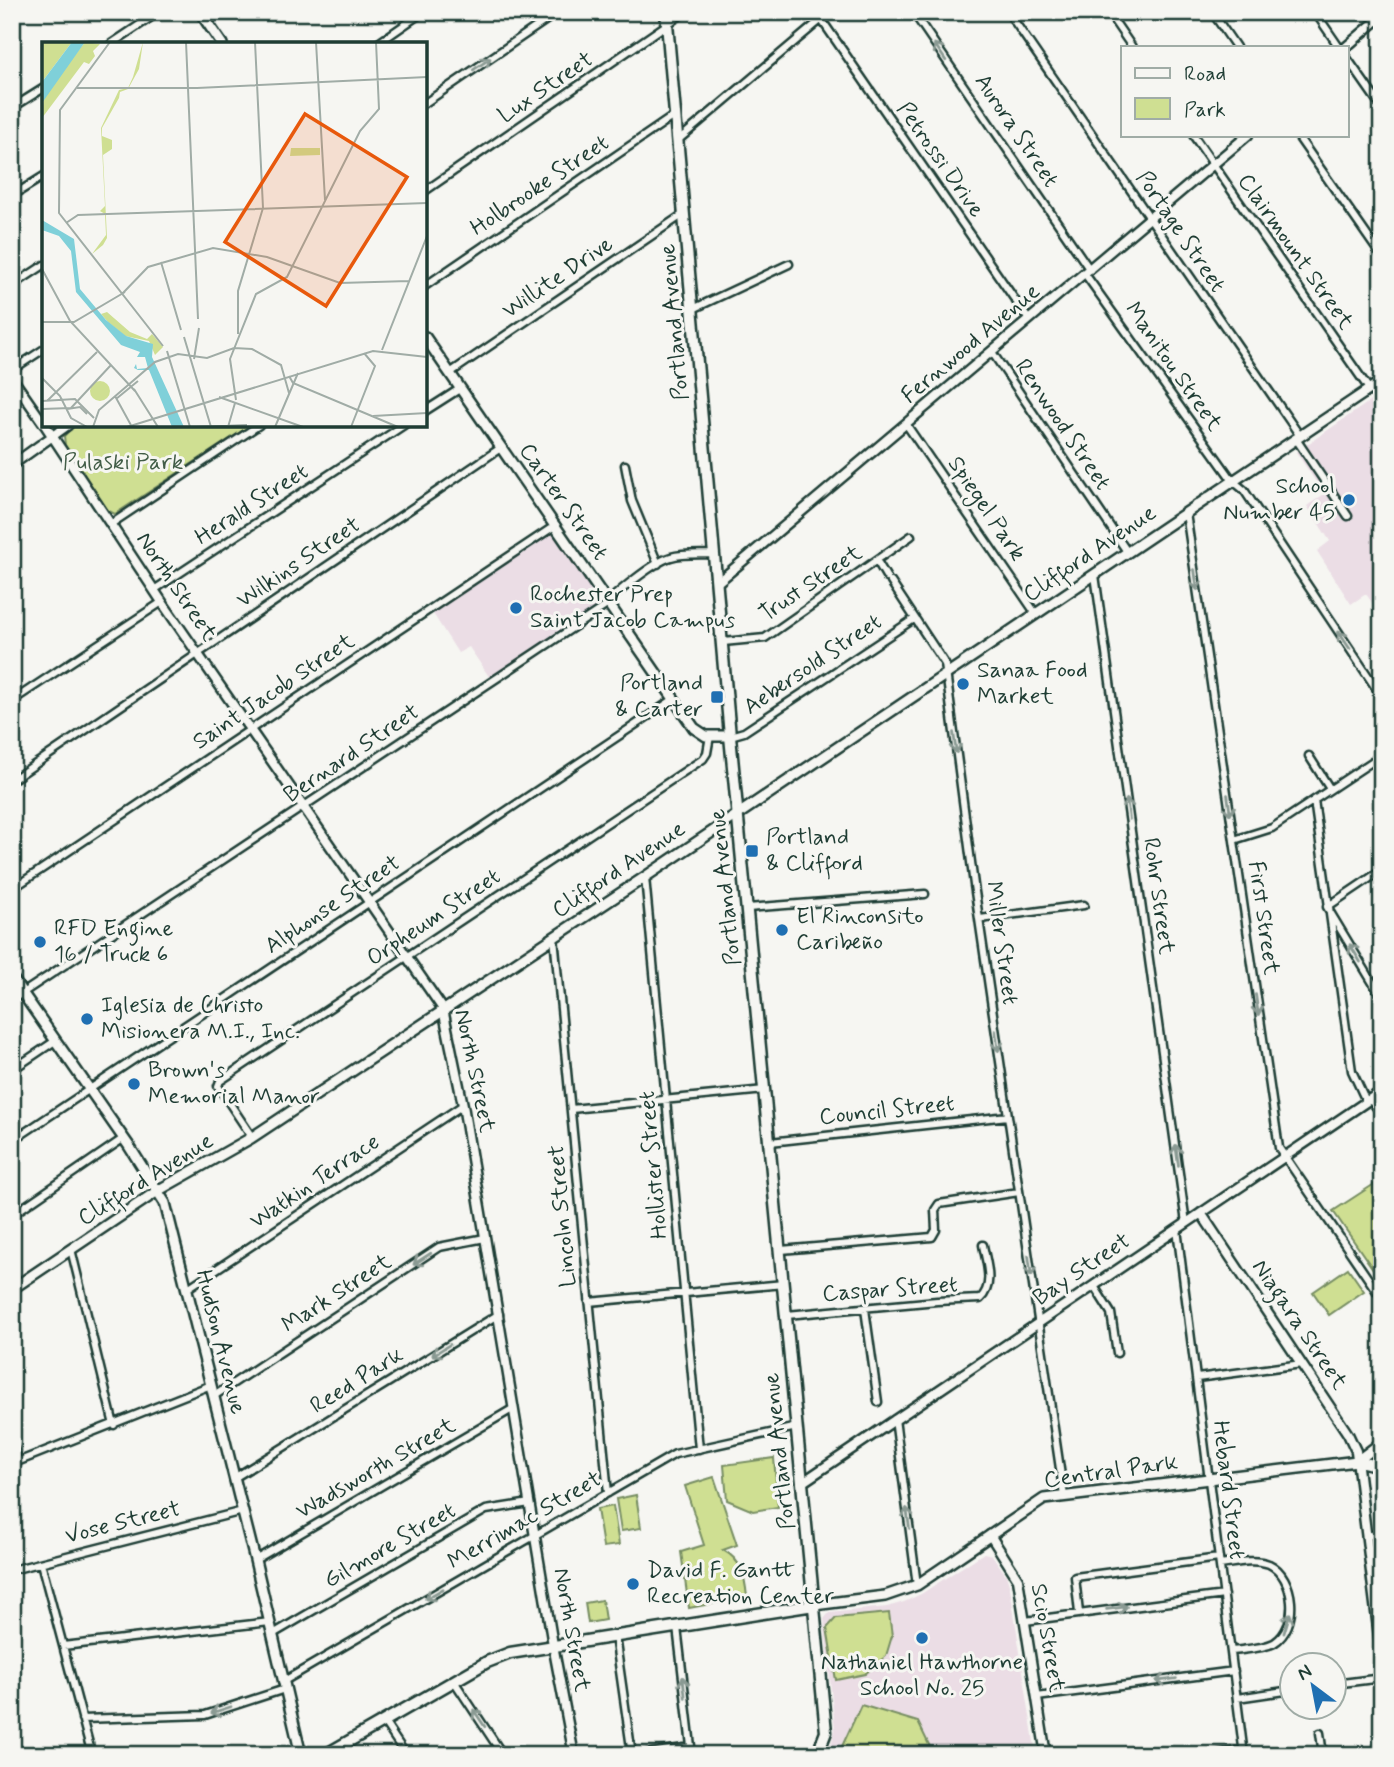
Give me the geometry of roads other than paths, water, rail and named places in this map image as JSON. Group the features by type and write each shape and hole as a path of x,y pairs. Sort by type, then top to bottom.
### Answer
{"main road":[{"path":"200,12 221,42"},
{"name":"Portland Avenue","path":"666,12 737,815 826,1732 817,1755"},
{"name":"Carter Street","path":"427,340 694,728 710,736"},
{"name":"Clifford Avenue","path":"12,1289 159,1190 252,1137 645,877 1382,381"},
{"path":"710,736 730,736"},
{"name":"Hudson Avenue","path":"12,978 90,1088 165,1203 256,1560 301,1755"},
{"path":"1357,1461 1382,1442"},
{"name":"Central Park","path":"814,1605 885,1596 917,1585 1037,1503 1063,1496 1357,1461 1370,1464 1382,1462"},
{"path":"325,1755 499,1657 553,1645 814,1605"}],"street":[{"path":"114,42 159,12"},
{"path":"207,22 221,12"},
{"path":"380,42 423,12"},
{"path":"427,102 558,12"},
{"name":"Lux Street","path":"427,190 685,12"},
{"path":"677,141 830,12"},
{"name":"Aurora Street","path":"913,12 1088,272"},
{"name":"Portage Street","path":"1008,12 1298,437 1348,516"},
{"path":"1108,12 1131,46"},
{"path":"1212,12 1235,46"},
{"path":"1315,12 1338,46"},
{"path":"1347,46 1382,16"},
{"name":"Petrossi Drive","path":"821,19 1030,320"},
{"path":"1348,59 1382,108"},
{"path":"12,108 42,89"},
{"name":"Holbrooke Street","path":"427,285 675,115"},
{"name":"Clairmount Street","path":"1194,136 1370,389"},
{"name":"Fernwood Avenue","path":"718,582 1247,136"},
{"path":"1298,136 1382,257"},
{"path":"12,196 42,177"},
{"name":"Willite Drive","path":"450,373 684,213"},
{"path":"693,309 789,264"},
{"path":"12,286 42,266"},
{"name":"Manitou Street","path":"1088,272 1233,481 1244,490 1382,697"},
{"path":"12,370 42,350"},
{"name":"Renwood Street","path":"992,352 1128,552"},
{"name":"North Street","path":"12,378 42,422"},
{"path":"427,410 461,388"},
{"name":"Spiegel Park","path":"906,424 1036,614"},
{"name":"North Street","path":"46,427 197,653 443,1009 463,1105 573,1755"},
{"path":"12,465 66,427"},
{"path":"111,524 256,427"},
{"name":"Herald Street","path":"154,590 401,427"},
{"name":"Wilkins Street","path":"12,780 502,447"},
{"path":"625,465 632,501 658,564"},
{"name":"First Street","path":"1186,513 1279,1148 1382,1299"},
{"name":"Saint Jacob Street","path":"12,889 556,525"},
{"name":"Trust Street","path":"723,642 765,638 911,537"},
{"name":"Bernard Street","path":"12,1000 604,607 608,601 658,564 672,557 715,554"},
{"name":"Miller Street","path":"877,561 945,664 1063,1496"},
{"name":"Rohr Street","path":"1095,575 1186,1223"},
{"path":"12,701 162,601"},
{"name":"Aebersold Street","path":"730,736 744,732 914,619"},
{"name":"Alphonse Street","path":"12,1141 674,699"},
{"name":"Orpheum Street","path":"252,1137 218,1086 220,1081 705,758 710,736"},
{"path":"1309,755 1330,789"},
{"path":"1234,840 1272,828 1382,755"},
{"path":"1314,800 1352,1070 1368,1100 1382,1115"},
{"path":"1327,907 1382,870"},
{"name":"Hollister Street","path":"645,877 699,1449"},
{"path":"748,908 925,894"},
{"path":"980,919 1084,905"},
{"path":"1327,907 1382,998"},
{"name":"Lincoln Street","path":"554,937 608,1493"},
{"path":"12,1070 55,1041"},
{"path":"571,1109 765,1090"},
{"name":"Bay Street","path":"803,1482 1382,1091"},
{"name":"Watkin Terrace","path":"188,1288 463,1105"},
{"name":"Council Street","path":"770,1142 1008,1115"},
{"path":"12,1215 124,1138"},
{"path":"781,1250 932,1237 936,1230 934,1210 939,1205 1019,1192"},
{"name":"Niagara Street","path":"1200,1213 1353,1442 1382,1661"},
{"name":"Hebard Street","path":"1177,1229 1244,1753"},
{"name":"Mark Street","path":"214,1396 439,1247 485,1238"},
{"name":"Caspar Street","path":"786,1315 980,1299 988,1286 983,1245"},
{"path":"71,1249 114,1425"},
{"path":"589,1302 784,1284"},
{"path":"1094,1286 1111,1313 1117,1353"},
{"path":"865,1309 878,1402"},
{"name":"Reed Park","path":"234,1478 499,1314"},
{"path":"1197,1378 1302,1364"},
{"path":"12,1441 15,1463 211,1385"},
{"name":"Wadsworth Street","path":"256,1560 514,1408"},
{"path":"895,1419 917,1585"},
{"name":"Merrimac Street","path":"82,1719 205,1715 285,1685 675,1454 797,1427"},
{"name":"Gilmore Street","path":"273,1634 486,1510 530,1503"},
{"name":"Vose Street","path":"12,1570 243,1511"},
{"path":"1366,1536 1382,1533"},
{"name":"Scio Street","path":"990,1535 1018,1579 1046,1755"},
{"path":"1079,1613 1075,1577 1220,1562 1263,1562 1278,1570 1288,1588 1291,1618 1284,1634 1270,1644 1231,1651"},
{"path":"41,1563 92,1755"},
{"path":"1025,1621 1224,1595"},
{"path":"63,1646 271,1622"},
{"path":"615,1636 633,1755 691,1751 677,1627"},
{"path":"1037,1696 1234,1671"},
{"path":"1348,1682 1382,1678"},
{"path":"454,1681 503,1755"},
{"path":"1237,1698 1278,1692"},
{"path":"384,1722 406,1755"},
{"path":"1320,1733 1323,1755"},
{"path":"1206,1755 1244,1753"}],"place":[{"name":"School Number 45","path":"1349,500"},
{"name":"Rochester Prep Saint Jacob Campus","path":"516,608"},
{"name":"Sanaa Food Market","path":"963,684"},
{"name":"Portland & Carter","path":"717,697"},
{"name":"Portland & Clifford","path":"752,851"},
{"name":"El Rinconsito Caribeño","path":"782,930"},
{"name":"RFD Engine 16 / Truck 6","path":"40,942"},
{"name":"Iglesia de Christo Misionera M.I., Inc.","path":"87,1019"},
{"name":"Brown's Memorial Manor","path":"134,1084"},
{"name":"David F. Gantt Recreation Center","path":"633,1584"},
{"name":"Nathaniel Hawthorne School No. 25","path":"922,1638"}],"park label":[{"name":"Pulaski Park","path":"123,463"}]}
